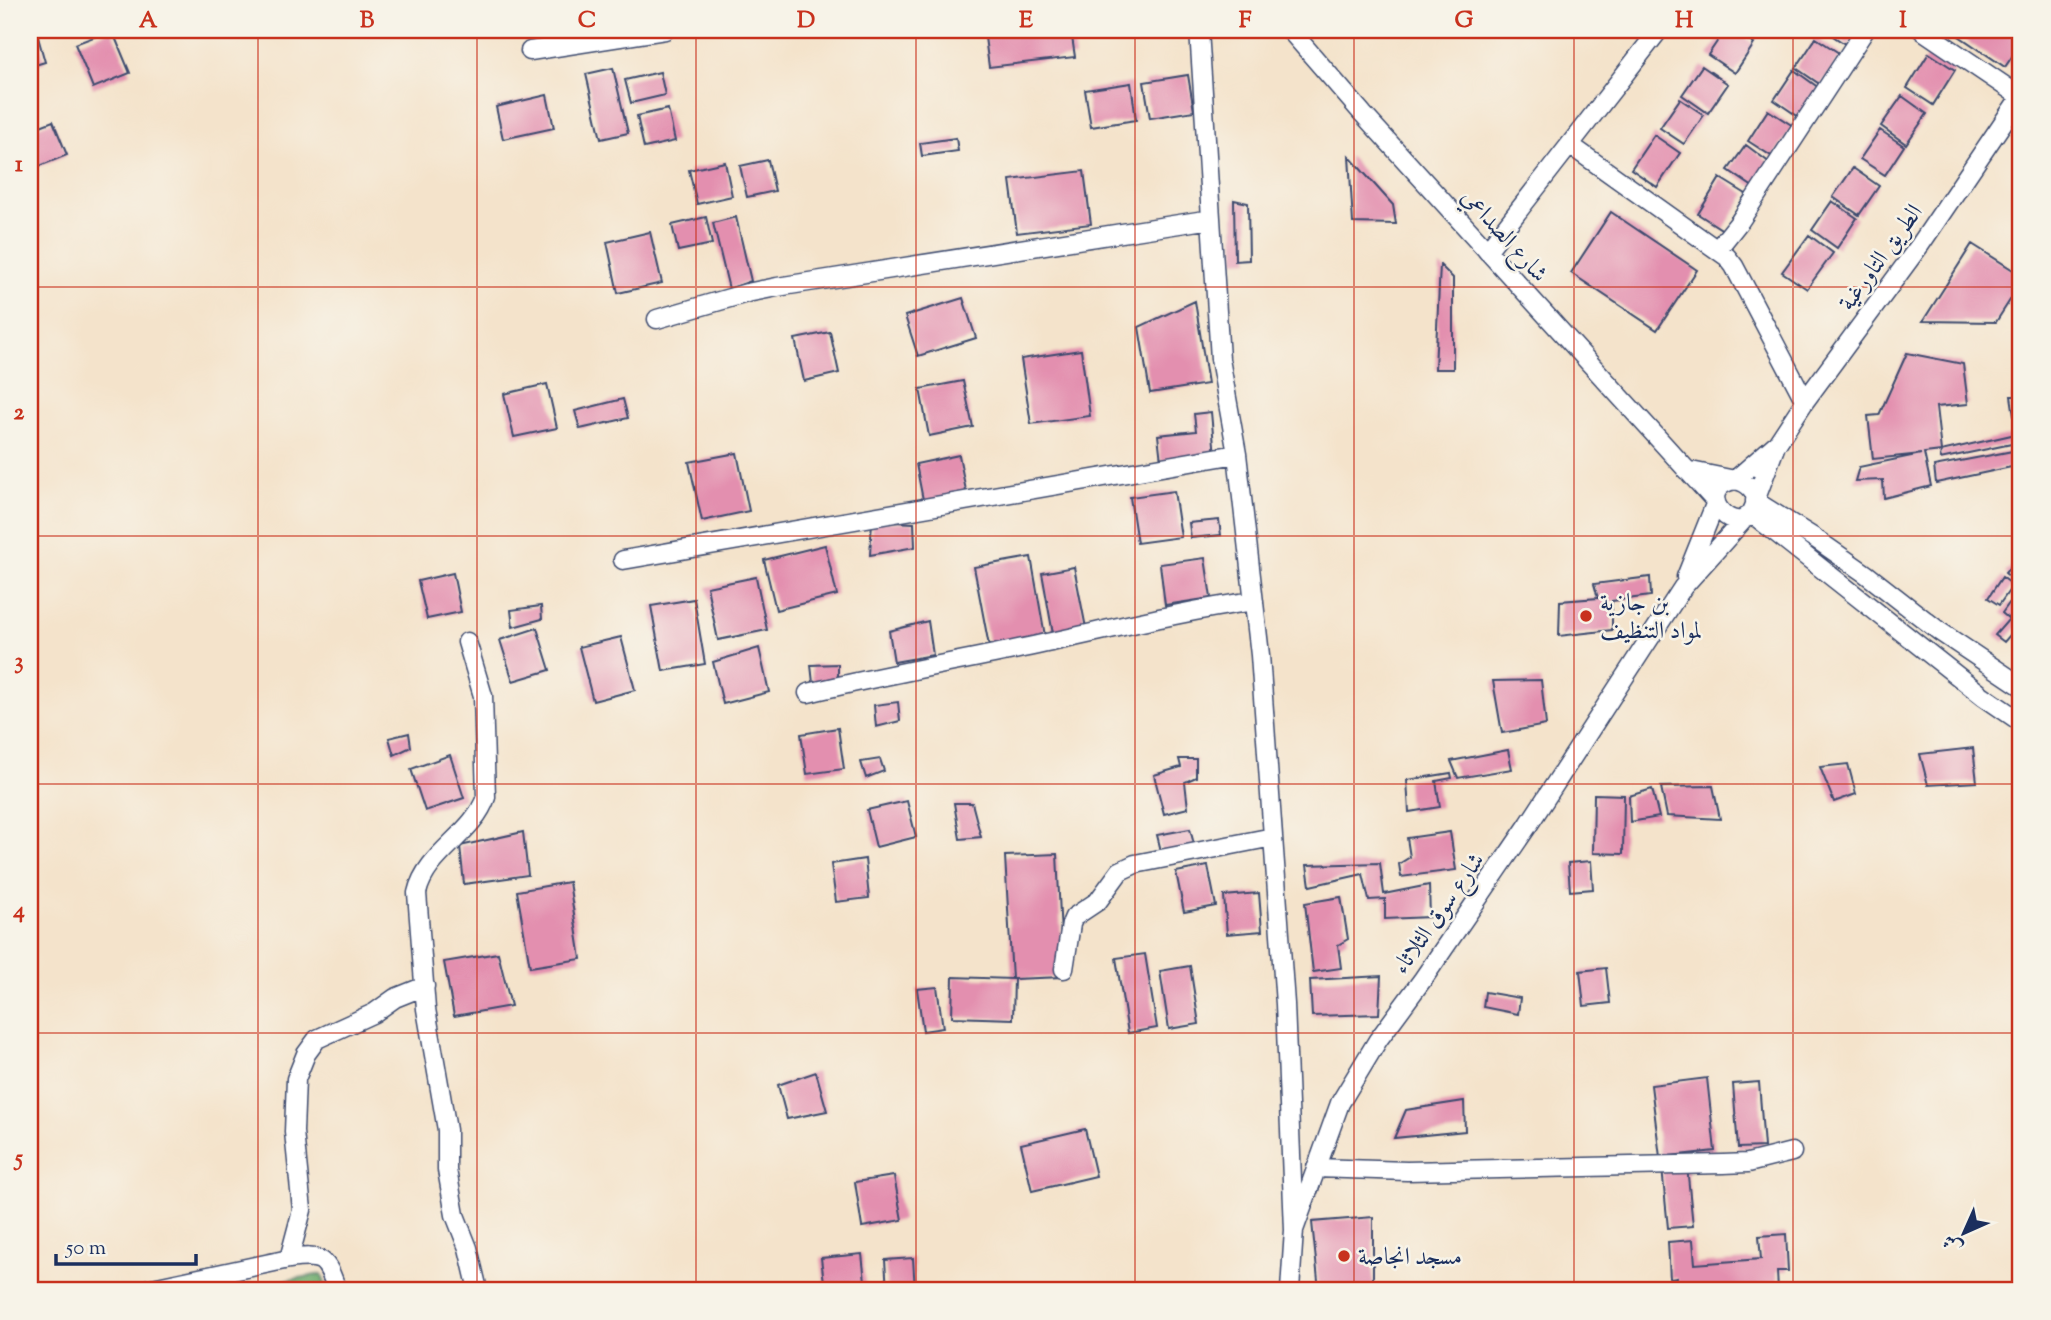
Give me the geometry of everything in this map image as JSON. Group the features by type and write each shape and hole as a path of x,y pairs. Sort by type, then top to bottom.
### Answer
{"street":[{"path":"530,51 664,30"},
{"path":"1199,30 1220,359 1237,454 1254,601 1273,837 1285,1004 1294,1230"},
{"name":"شارع الصداعي","path":"1290,30 1716,502"},
{"path":"1488,251 1659,30"},
{"path":"1717,250 1740,221 1866,30"},
{"path":"1922,30 2021,96"},
{"name":"الطريق التاورغية","path":"1776,444 1920,245 2021,96"},
{"path":"1570,145 1734,265 1805,401"},
{"path":"657,319 747,293 799,283 1211,219"},
{"path":"1683,587 1716,502 1718,489 1735,480 1776,444"},
{"path":"1683,587 1751,510 1776,444"},
{"path":"623,560 1237,454"},
{"path":"1686,470 1747,484 1752,488 1751,510"},
{"path":"1716,502 1721,514 1733,520 1751,510"},
{"path":"1751,510 1816,539 1939,631 2021,686"},
{"path":"1751,510 1983,696 2021,722"},
{"name":"شارع سوق الثلاثاء","path":"1290,1290 1294,1230 1340,1103 1378,1040 1529,824 1683,587"},
{"path":"808,693 1199,609 1254,601"},
{"path":"467,642 483,696 486,797 481,810 429,867 420,881 417,893 425,986 447,1130 447,1170 455,1215 468,1248 478,1290"},
{"path":"1065,969 1070,925 1074,917 1098,901 1120,871 1135,864 1273,837"},
{"path":"289,1259 302,1210 294,1132 296,1079 306,1054 317,1039 374,1013 395,998 425,986"},
{"path":"1316,1168 1407,1171 1723,1164 1748,1163 1792,1152"},
{"path":"143,1290 313,1256 322,1259 330,1269 337,1290"}],"green space":[{"path":"322,1274 327,1290 234,1290"}],"building":[{"path":"36,30 45,62 32,66 30,32"},
{"path":"112,30 130,73 93,88 75,44"},
{"path":"984,30 1071,30 1075,57 989,67"},
{"path":"1725,30 1733,30 1754,44 1735,73 1708,55"},
{"path":"1741,30 1764,30 1756,40"},
{"path":"1824,30 1859,30 1848,46"},
{"path":"1950,30 2021,30 2021,43 2005,67"},
{"path":"1816,38 1842,55 1821,85 1796,68"},
{"path":"1929,53 1955,70 1933,105 1907,88"},
{"path":"1702,66 1728,84 1708,113 1682,95"},
{"path":"613,68 628,133 601,139 586,74"},
{"path":"1794,70 1819,88 1799,117 1774,100"},
{"path":"660,72 665,95 631,103 625,80"},
{"path":"1188,75 1194,111 1150,118 1144,82"},
{"path":"1131,83 1136,120 1091,127 1085,90"},
{"path":"547,95 554,128 503,139 496,107"},
{"path":"1902,96 1927,114 1906,144 1881,126"},
{"path":"1680,99 1704,115 1684,144 1660,128"},
{"path":"668,109 675,141 644,148 637,116"},
{"path":"1768,110 1793,126 1773,157 1748,141"},
{"path":"53,121 67,155 30,170 30,130"},
{"path":"1880,130 1904,146 1885,175 1860,159"},
{"path":"1654,135 1680,153 1657,187 1631,169"},
{"path":"956,138 958,151 922,156 920,143"},
{"path":"1746,145 1770,163 1753,187 1728,170"},
{"path":"1349,156 1393,205 1396,224 1353,223"},
{"path":"768,160 775,191 747,197 740,166"},
{"path":"725,162 732,196 697,204 689,170"},
{"path":"1853,168 1879,186 1859,215 1833,197"},
{"path":"1084,171 1091,224 1017,233 1010,180"},
{"path":"1720,178 1746,194 1723,230 1698,214"},
{"path":"1234,200 1248,203 1249,260 1235,261"},
{"path":"1832,201 1857,218 1837,248 1812,230"},
{"path":"1611,212 1697,270 1657,330 1571,273"},
{"path":"706,217 712,244 678,251 672,225"},
{"path":"736,217 751,281 729,289 713,223"},
{"path":"650,232 662,283 618,293 607,242"},
{"path":"1809,235 1833,253 1807,289 1782,272"},
{"path":"1972,244 2021,275 2021,283 1996,322 1923,321"},
{"path":"1440,265 1453,278 1453,369 1435,369"},
{"path":"963,298 976,338 918,356 905,316"},
{"path":"1195,301 1208,384 1150,393 1139,327"},
{"path":"830,332 839,373 804,381 795,339"},
{"path":"1081,350 1090,416 1031,424 1021,359"},
{"path":"1907,353 1963,364 1968,404 1936,407 1941,451 1924,453 1931,486 1884,498 1883,480 1855,481 1859,467 1921,454 1873,459 1868,416 1879,415"},
{"path":"963,381 973,427 929,436 920,389"},
{"path":"547,384 557,428 514,437 504,394"},
{"path":"2011,396 2021,396 2021,435 2017,436"},
{"path":"623,399 628,418 580,429 575,411"},
{"path":"1211,412 1215,456 1161,461 1158,435 1196,431 1194,414"},
{"path":"2016,434 2021,442 1940,459 1941,451"},
{"path":"2018,450 2021,465 1936,483 1934,466"},
{"path":"737,453 749,511 702,521 689,462"},
{"path":"959,455 967,496 924,505 916,464"},
{"path":"1174,491 1181,537 1137,543 1130,497"},
{"path":"1219,520 1221,535 1191,538 1189,523"},
{"path":"872,521 914,523 915,547 870,555"},
{"path":"825,545 837,595 776,610 764,560"},
{"path":"1031,557 1045,636 989,646 974,567"},
{"path":"1205,558 1211,598 1165,605 1160,564"},
{"path":"2015,562 2021,568 2021,587 2005,573"},
{"path":"1074,567 1086,628 1053,634 1042,573"},
{"path":"453,573 461,612 427,619 418,581"},
{"path":"756,577 767,630 718,640 707,587"},
{"name":"بن جازية لمواد التنظيف","path":"1650,577 1651,596 1612,601 1612,630 1559,636 1560,601 1598,598 1594,584"},
{"path":"2002,577 2013,585 1999,605 1988,598"},
{"path":"694,599 705,664 663,671 651,606"},
{"path":"2010,602 2021,611 2021,629 2018,626 2004,642 1995,635 2009,619 2002,613"},
{"path":"541,606 542,619 513,627 511,610"},
{"path":"928,621 933,655 894,662 889,631"},
{"path":"537,628 550,670 513,681 500,640"},
{"path":"621,637 635,690 593,701 579,647"},
{"path":"759,648 769,692 723,704 713,662"},
{"path":"838,664 838,680 813,683 811,665"},
{"path":"1541,680 1546,725 1502,733 1493,681"},
{"path":"898,702 900,721 876,727 874,705"},
{"path":"838,728 844,769 807,774 801,734"},
{"path":"409,733 411,747 394,755 389,738"},
{"path":"1973,748 1977,782 1928,785 1920,754"},
{"path":"1508,750 1512,769 1458,778 1451,761"},
{"path":"450,755 464,798 425,811 411,769"},
{"path":"880,759 884,771 866,778 861,762"},
{"path":"1179,759 1196,759 1196,777 1185,782 1188,808 1164,814 1154,775 1181,767"},
{"path":"1848,764 1856,794 1834,802 1820,767"},
{"path":"1451,773 1452,778 1436,781 1440,807 1409,812 1407,780"},
{"path":"1713,786 1720,819 1667,816 1661,787"},
{"path":"1652,789 1659,817 1630,822 1629,796"},
{"path":"1594,794 1624,795 1623,854 1593,853"},
{"path":"907,801 916,837 876,847 867,810"},
{"path":"954,803 972,803 981,837 960,839"},
{"path":"1190,829 1195,848 1162,855 1157,835"},
{"path":"523,832 528,875 464,884 460,846"},
{"path":"1450,832 1456,870 1401,877 1399,864 1410,857 1407,838"},
{"path":"1057,854 1063,977 1014,979 1013,1019 952,1017 953,977 1012,979 1005,856"},
{"path":"865,859 869,898 836,902 831,864"},
{"path":"1591,861 1593,889 1570,891 1568,863"},
{"path":"1380,863 1384,894 1429,885 1430,917 1385,919 1385,899 1369,900 1363,874 1310,886 1307,865"},
{"path":"1208,866 1216,906 1184,912 1176,872"},
{"path":"569,882 581,959 530,967 517,891"},
{"path":"1259,893 1262,931 1227,934 1224,896"},
{"path":"1341,897 1348,939 1338,945 1341,968 1313,972 1305,903"},
{"path":"498,953 511,1006 454,1016 444,962"},
{"path":"1145,954 1157,1028 1128,1033 1116,958"},
{"path":"1190,966 1199,1024 1169,1029 1160,971"},
{"path":"1606,968 1610,1003 1584,1006 1580,971"},
{"path":"1381,976 1379,1014 1312,1016 1310,980"},
{"path":"937,987 943,1028 923,1031 917,989"},
{"path":"1485,992 1520,998 1518,1014 1483,1007"},
{"path":"816,1072 827,1111 787,1119 778,1085"},
{"path":"1707,1078 1715,1151 1660,1157 1651,1085"},
{"path":"1759,1082 1764,1147 1738,1148 1733,1084"},
{"path":"1464,1101 1465,1131 1394,1138 1406,1110"},
{"path":"1085,1129 1096,1176 1032,1191 1021,1144"},
{"path":"1687,1166 1693,1226 1668,1228 1662,1168"},
{"path":"894,1176 902,1220 862,1227 855,1182"},
{"name":"مسجد انجاصة","path":"1373,1217 1373,1290 1319,1290 1312,1222"},
{"path":"1786,1234 1788,1271 1777,1271 1778,1290 1678,1290 1677,1278 1670,1279 1668,1242 1693,1240 1695,1264 1761,1259 1759,1236"},
{"path":"862,1254 866,1290 825,1290 821,1258"},
{"path":"913,1258 915,1290 887,1290 885,1260"}],"place":[{"name":"بن جازية لمواد التنظيف","path":"1586,616"},
{"name":"مسجد انجاصة","path":"1344,1256"}]}
